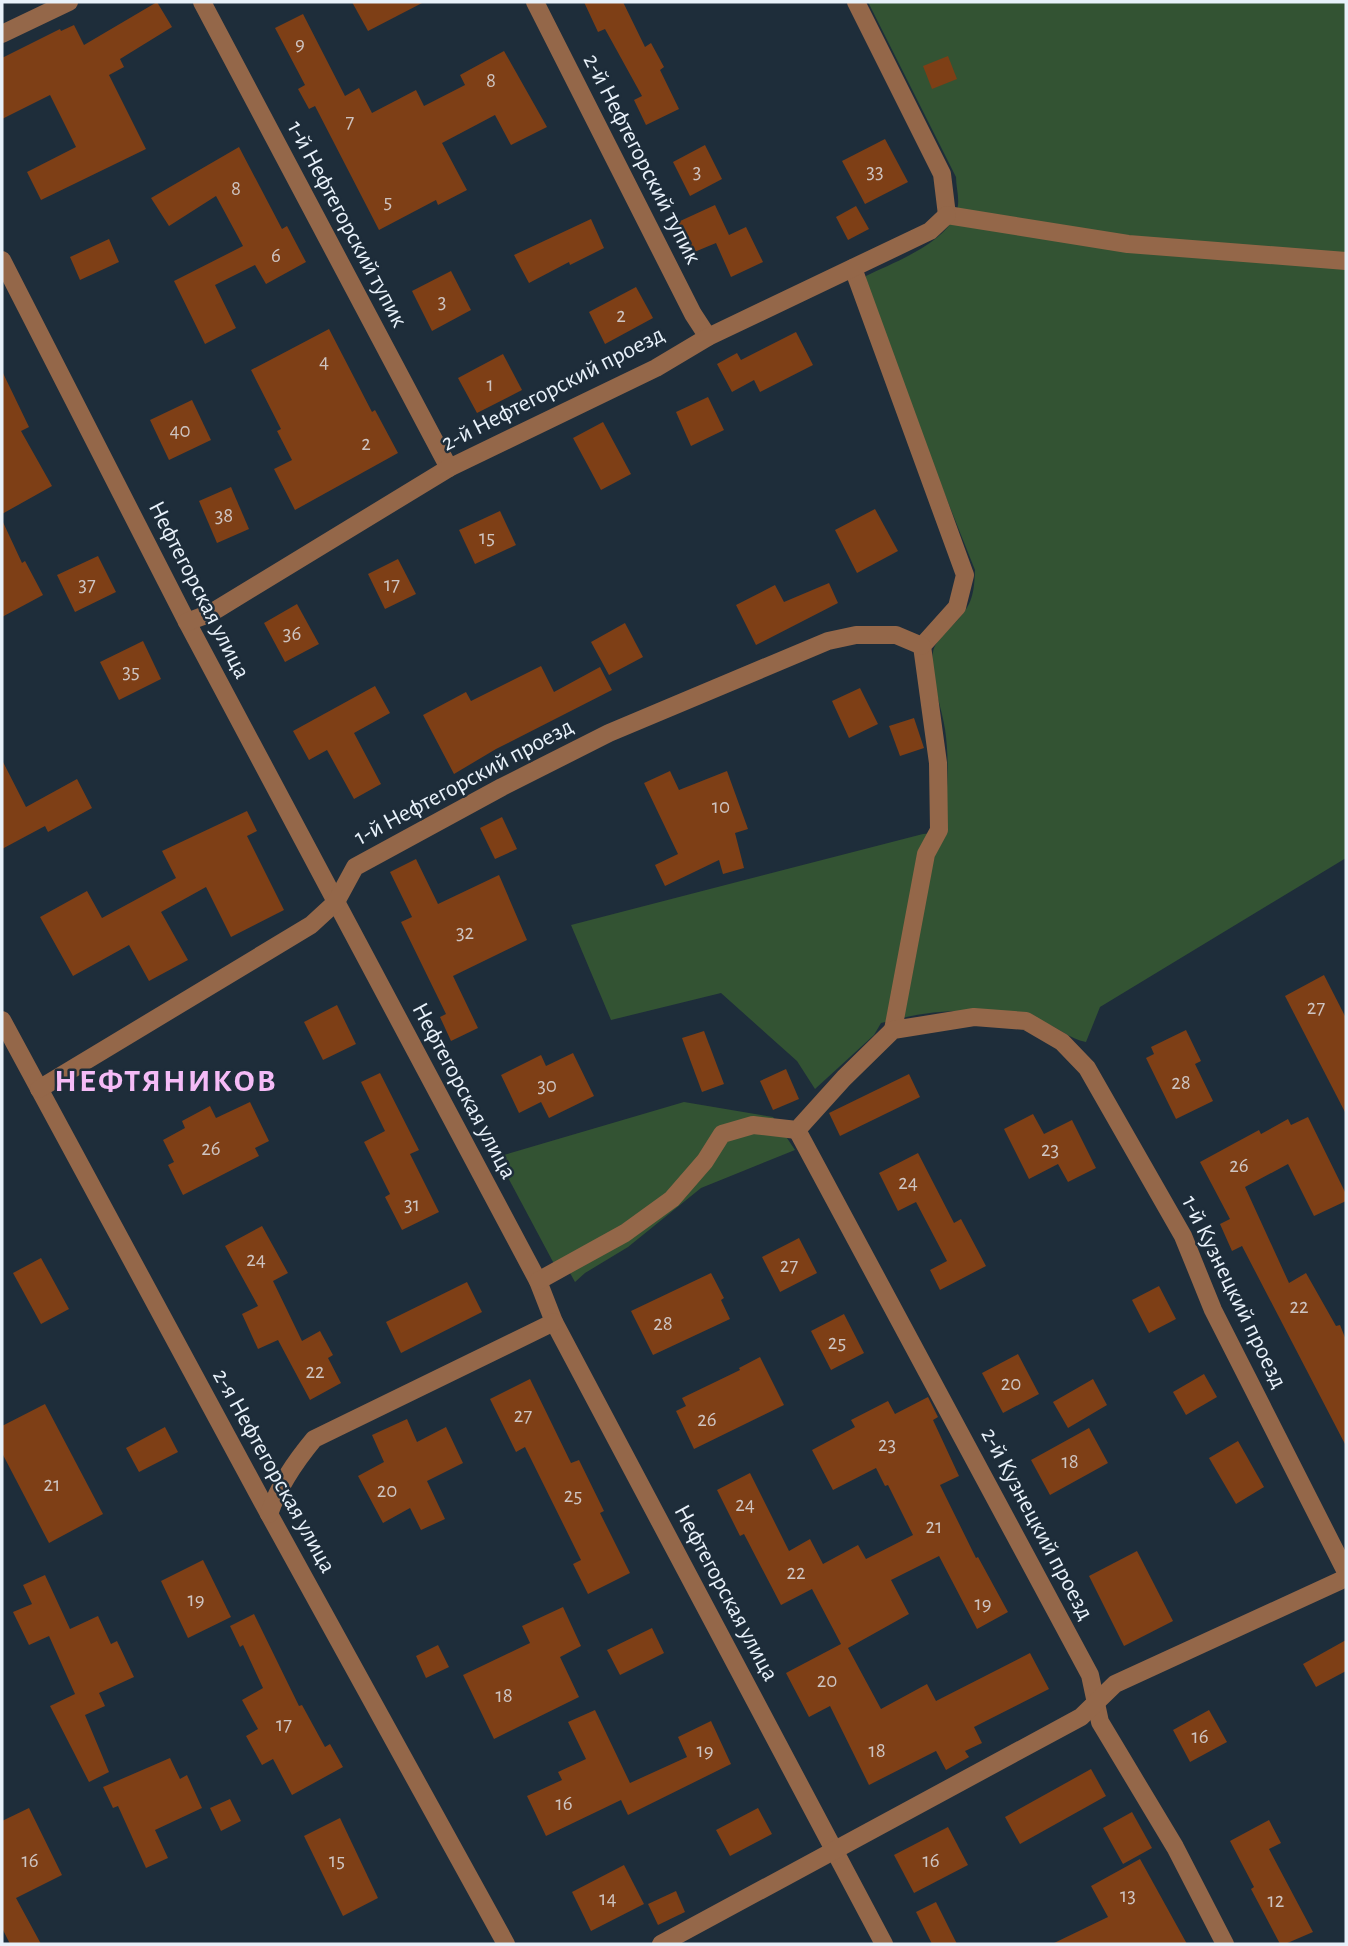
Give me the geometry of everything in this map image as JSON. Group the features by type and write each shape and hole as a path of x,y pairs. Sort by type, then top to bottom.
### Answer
{"street":[{"path":"2,34 69,2"},
{"name":"1-й Нефтегорский тупик","path":"202,2 449,468"},
{"name":"2-й Нефтегорский тупик","path":"535,2 692,314 708,337"},
{"path":"856,2 942,174 947,215 1128,244 1346,261"},
{"name":"2-й Нефтегорский проезд","path":"187,622 211,613 449,468 656,368 708,337 930,231 947,215"},
{"name":"Нефтегорская улица","path":"2,260 187,622 538,1281 554,1322 884,1944"},
{"path":"538,1281 625,1233 672,1199 705,1161 722,1135 754,1125 797,1130 893,1030 926,854 939,830 938,763 922,646 957,607 965,575 853,268"},
{"name":"1-й Нефтегорский проезд","path":"39,1089 311,925 336,902 355,867 502,787 610,733 828,641 856,635 896,635 922,646"},
{"name":"1-й Кузнецкий проезд","path":"893,1030 974,1017 1026,1021 1062,1042 1087,1069 1183,1236 1213,1310 1346,1572"},
{"name":"2-я Нефтегорская улица","path":"2,1020 269,1514 506,1944"},
{"name":"2-й Кузнецкий проезд","path":"797,1130 1090,1675 1100,1722 1175,1847 1225,1944"},
{"path":"269,1514 275,1495 296,1461 314,1439 554,1322"},
{"path":"661,1944 1081,1717 1115,1684 1346,1578"}],"green space":[{"path":"868,2 1346,2 1346,858 1100,1007 1086,1042 1042,1022 1001,1013 962,1011 922,1014 881,1023 874,1035 815,1089 797,1061 721,993 611,1020 571,925 923,834 943,832 947,755 932,657 937,643 970,602 975,570 863,289 866,276 935,240 954,218 958,195 956,177"},
{"path":"684,1102 773,1117 795,1150 701,1188 628,1247 575,1282 570,1273 560,1275 497,1157"}],"building":[{"path":"157,2 172,27 120,59 124,67 109,75 146,149 41,200 27,172 76,147 50,95 2,119 2,58 60,29 61,31 74,25 84,45"},
{"path":"352,2 424,2 368,31"},
{"path":"584,2 623,2 645,47 651,43 664,67 660,70 679,109 646,125 634,100 642,96 605,29 598,32"},
{"path":"303,14 345,96 359,88 372,113 416,90 424,106 465,85 460,75 504,51 547,127 511,145 495,115 442,143 467,190 438,205 436,200 379,230 315,106 309,109 298,89 305,85 275,28"},
{"path":"948,56 957,79 932,89 923,66"},
{"path":"885,139 908,182 865,204 842,161"},
{"path":"705,145 722,179 690,196 673,162"},
{"path":"239,147 282,229 287,226 306,262 266,284 255,265 215,285 236,328 205,344 174,281 243,246 216,196 169,226 151,198"},
{"path":"715,205 729,235 746,227 763,262 731,277 716,243 692,253 678,222"},
{"path":"856,206 869,229 848,240 836,217"},
{"path":"591,219 604,248 570,265 569,262 529,283 514,255"},
{"path":"109,239 119,262 80,280 70,257"},
{"path":"451,271 471,310 432,331 412,291"},
{"path":"636,287 653,318 605,344 589,312"},
{"path":"329,329 372,412 375,410 398,453 295,510 274,469 292,460 277,431 281,429 251,370"},
{"path":"796,332 813,365 760,392 754,380 732,392 717,364 737,353 741,360"},
{"path":"503,354 522,390 477,413 458,378"},
{"path":"2,371 29,427 21,431 52,486 2,514"},
{"path":"708,397 724,430 691,446 676,412"},
{"path":"192,400 211,440 169,460 150,420"},
{"path":"603,422 631,474 601,490 573,438"},
{"path":"231,487 249,529 217,543 199,501"},
{"path":"875,509 898,551 857,573 835,530"},
{"path":"500,511 516,545 475,564 459,530"},
{"path":"2,520 22,563 25,561 43,595 2,617"},
{"path":"98,556 116,592 75,612 57,575"},
{"path":"398,559 416,594 385,609 368,574"},
{"path":"829,583 838,603 756,645 736,605 775,585 784,602"},
{"path":"297,604 319,644 285,662 264,623"},
{"path":"625,623 643,657 609,675 591,642"},
{"path":"143,641 161,679 119,700 100,662"},
{"path":"541,666 554,692 600,667 612,690 496,749 454,774 423,715 466,692 471,701"},
{"path":"375,686 390,713 354,733 381,784 354,799 327,750 309,760 293,731"},
{"path":"860,688 878,724 849,738 832,701"},
{"path":"914,718 924,748 900,756 889,726"},
{"path":"2,760 26,807 77,779 92,808 48,832 45,826 2,849"},
{"path":"670,771 679,790 727,771 748,829 735,833 744,868 723,874 719,860 665,886 655,865 678,854 644,783"},
{"path":"247,811 257,831 247,836 284,910 231,937 206,887 161,912 188,960 149,981 129,945 73,976 40,917 87,891 102,918 176,878 162,851"},
{"path":"502,817 517,849 495,859 480,828"},
{"path":"416,859 438,904 499,875 527,940 453,976 478,1028 451,1041 440,1017 446,1014 401,922 412,917 390,872"},
{"path":"1324,975 1346,1018 1346,1114 1285,996"},
{"path":"337,1005 356,1044 323,1060 304,1022"},
{"path":"1186,1030 1201,1061 1195,1064 1213,1101 1176,1119 1146,1058 1154,1054 1151,1047"},
{"path":"704,1031 724,1084 702,1092 682,1038"},
{"path":"573,1053 594,1096 549,1118 541,1102 519,1113 501,1075 541,1055 546,1066"},
{"path":"786,1069 799,1099 773,1110 760,1081"},
{"path":"380,1073 419,1150 410,1154 439,1212 402,1230 385,1197 390,1194 364,1142 385,1131 361,1082"},
{"path":"909,1074 920,1097 840,1136 829,1113"},
{"path":"250,1102 269,1141 255,1148 259,1156 183,1195 168,1165 174,1162 163,1140 185,1128 182,1121 210,1106 216,1118"},
{"path":"1033,1114 1044,1134 1072,1120 1096,1168 1068,1182 1058,1164 1029,1179 1004,1129"},
{"path":"1308,1117 1346,1194 1346,1201 1314,1216 1288,1164 1245,1187 1289,1283 1306,1273 1336,1326 1340,1325 1346,1340 1346,1446 1242,1246 1232,1251 1220,1224 1230,1219 1200,1162 1259,1130 1261,1134 1288,1119 1291,1125"},
{"path":"918,1153 954,1223 961,1219 986,1266 940,1290 930,1270 947,1261 916,1202 898,1211 879,1173"},
{"path":"262,1226 288,1273 273,1281 302,1341 320,1331 333,1355 328,1358 341,1383 310,1400 278,1340 258,1349 242,1314 258,1306 225,1246"},
{"path":"799,1238 817,1273 780,1292 762,1257"},
{"path":"41,1258 69,1309 41,1324 13,1273"},
{"path":"711,1273 724,1298 721,1300 730,1319 653,1355 631,1311"},
{"path":"467,1282 482,1312 401,1353 386,1322"},
{"path":"1159,1286 1176,1319 1149,1333 1132,1300"},
{"path":"844,1314 864,1353 831,1370 811,1331"},
{"path":"1018,1354 1039,1394 1003,1413 982,1373"},
{"path":"760,1357 784,1405 694,1449 676,1411 686,1406 682,1398 740,1370 739,1368"},
{"path":"1204,1374 1217,1397 1186,1415 1173,1392"},
{"path":"530,1379 571,1463 579,1460 604,1511 600,1513 630,1573 588,1594 573,1564 581,1560 525,1447 516,1452 490,1399"},
{"path":"1093,1379 1107,1405 1068,1428 1053,1402"},
{"path":"928,1397 938,1417 933,1420 959,1476 940,1485 976,1558 978,1557 1008,1612 977,1629 939,1556 891,1580 909,1614 848,1648 881,1709 927,1684 936,1701 1030,1653 1049,1689 974,1727 982,1743 965,1751 969,1757 946,1770 936,1751 869,1785 830,1706 809,1717 786,1673 841,1644 812,1589 781,1605 744,1534 740,1536 717,1490 750,1473 789,1551 810,1539 823,1564 858,1545 866,1559 913,1535 888,1485 885,1486 876,1468 833,1490 812,1450 855,1427 851,1420 888,1401 895,1414"},
{"path":"45,1404 103,1514 49,1543 2,1453 2,1426"},
{"path":"407,1419 417,1442 446,1427 463,1463 427,1481 445,1519 421,1530 410,1508 383,1523 358,1476 384,1462 372,1435"},
{"path":"165,1427 178,1452 139,1472 126,1448"},
{"path":"1089,1428 1108,1463 1050,1495 1031,1460"},
{"path":"1238,1441 1264,1487 1236,1504 1209,1458"},
{"path":"1137,1551 1173,1621 1124,1646 1089,1576"},
{"path":"203,1560 231,1617 188,1638 161,1581"},
{"path":"45,1575 70,1629 98,1616 111,1644 117,1641 134,1677 99,1693 105,1706 85,1715 109,1772 89,1782 50,1706 75,1694 49,1636 29,1645 13,1612 32,1604 23,1585"},
{"path":"563,1607 581,1646 560,1657 579,1697 494,1739 463,1675 530,1643 522,1626"},
{"path":"254,1614 299,1706 302,1705 325,1747 330,1744 343,1767 292,1795 273,1759 262,1765 246,1736 258,1729 242,1700 263,1688 243,1645 240,1647 230,1626"},
{"path":"652,1628 664,1653 620,1675 607,1650"},
{"path":"1346,1640 1346,1671 1316,1687 1303,1664"},
{"path":"438,1645 449,1667 426,1678 416,1656"},
{"path":"595,1710 630,1783 687,1757 678,1737 711,1721 731,1764 628,1815 621,1800 546,1836 527,1796 562,1780 558,1772 586,1759 568,1722"},
{"path":"1209,1710 1227,1742 1190,1762 1173,1730"},
{"path":"170,1758 180,1779 187,1775 202,1808 155,1830 168,1858 146,1868 118,1806 113,1808 103,1787"},
{"path":"1091,1769 1106,1796 1020,1844 1005,1817"},
{"path":"230,1799 241,1821 221,1831 210,1808"},
{"path":"29,1808 62,1875 16,1898 41,1944 10,1944 2,1928 2,1821"},
{"path":"758,1808 772,1834 730,1856 716,1830"},
{"path":"1132,1812 1152,1848 1123,1864 1103,1828"},
{"path":"340,1818 378,1898 343,1916 304,1836"},
{"path":"1269,1820 1281,1843 1269,1849 1313,1932 1285,1944 1280,1944 1230,1841"},
{"path":"948,1827 968,1865 914,1893 894,1855"},
{"path":"1140,1859 1187,1944 1052,1944 1108,1917 1091,1886"},
{"path":"624,1865 644,1904 591,1931 572,1892"},
{"path":"676,1891 685,1912 658,1925 648,1904"},
{"path":"936,1902 957,1944 932,1944 916,1912"}],"district":[{"name":"НЕФТЯНИКОВ","path":"166,1081"}]}
